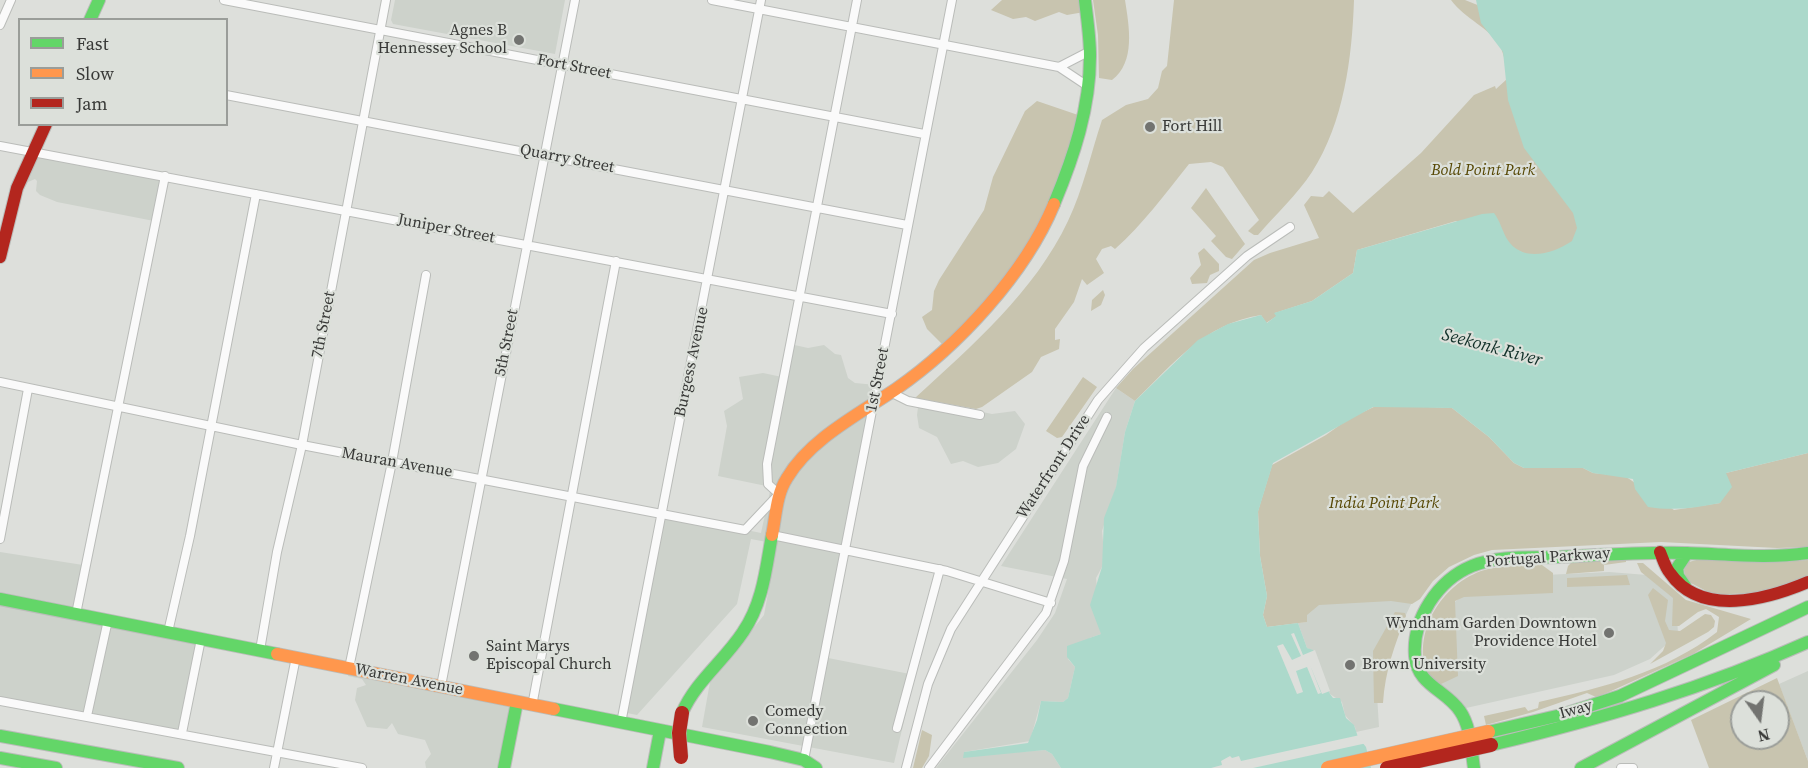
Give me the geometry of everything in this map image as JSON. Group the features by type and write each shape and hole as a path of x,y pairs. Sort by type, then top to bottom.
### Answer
{"main road":[{"path":"91,18 99,0"},
{"path":"682,763 679,734 682,713 696,686 730,648 752,618 763,585 779,494 795,468 812,451 892,393 962,334 1007,284 1028,254 1066,179 1079,142 1089,87 1090,51 1085,0"},
{"path":"0,257 17,188 36,151 45,126"},
{"path":"1660,552 1671,578 1689,590 1713,599 1741,601 1783,592 1808,582"},
{"name":"Portugal Parkway","path":"1474,768 1466,724 1457,707 1424,680 1416,665 1418,630 1425,609 1455,575 1470,566 1499,559 1660,552 1773,555 1808,553"},
{"path":"1688,553 1678,564 1677,572 1689,590"},
{"name":"Warren Avenue","path":"0,599 804,760 816,768"},
{"name":"Iway","path":"1387,768 1612,699 1664,678 1808,606"},
{"path":"1581,768 1755,676 1808,643"},
{"name":"Iway","path":"1328,768 1589,722 1716,680 1808,643"},
{"path":"504,768 517,702"},
{"path":"653,768 660,731"},
{"path":"0,736 178,768"},
{"path":"0,758 56,768"}],"street":[{"path":"0,25 11,0"},
{"name":"Fort Street","path":"224,0 924,134"},
{"name":"7th Street","path":"260,650 277,552 302,446 386,0"},
{"name":"5th Street","path":"441,686 575,0"},
{"path":"712,0 760,5 851,27 1059,67 1089,87"},
{"path":"779,494 768,484 767,464 857,0"},
{"name":"1st Street","path":"804,760 892,314 924,134 952,0"},
{"name":"Burgess Avenue","path":"621,723 760,5"},
{"path":"1059,67 1090,51"},
{"name":"Quarry Street","path":"228,94 907,225"},
{"name":"Juniper Street","path":"0,146 892,314"},
{"path":"76,614 165,176"},
{"path":"168,632 190,536 256,194"},
{"name":"Waterfront Drive","path":"906,768 934,668 951,629 1092,408 1118,375 1144,348 1247,256 1290,227"},
{"path":"532,706 574,496 616,261"},
{"path":"349,668 392,462 426,275"},
{"name":"Mauran Avenue","path":"0,382 210,424 302,446 745,530 779,494"},
{"path":"0,538 28,389"},
{"path":"892,393 908,401 980,415"},
{"path":"928,768 1039,625 1051,603 1066,552 1083,466 1107,417"},
{"path":"772,535 940,569 1051,603"},
{"path":"897,728 940,569"},
{"path":"87,717 108,620"},
{"path":"182,734 201,639"},
{"path":"275,764 296,657"},
{"path":"0,701 362,768"},
{"path":"1622,768 1633,768"}],"shaded area":[{"name":"Agnes B Hennessey School","path":"395,0 565,0 555,54 393,24 391,20"},
{"path":"41,150 163,174 154,221 57,202 36,191 37,181 35,179 28,182 19,198 18,187"},
{"path":"790,344 808,348 824,345 835,354 841,355 848,378 855,383 876,385 823,657 915,675 894,763 702,727 710,682 764,615 777,544 751,539 737,604 637,715 622,712 660,512 761,533 771,487 718,476 727,426 724,411 743,399 739,377 763,373 782,377"},
{"path":"1116,388 1135,401 1125,432 1116,488 1102,531 1104,551 1102,567 1096,578 1101,634 1090,638 1068,659 1075,667 1068,698 1063,702 1041,701 1030,741 964,752 978,755 1045,750 1052,754 1061,768 936,768 1037,640 1055,613 1067,579 1001,566"},
{"path":"919,400 992,414 1015,411 1025,424 1016,449 998,463 978,467 963,461 951,464 937,437 919,428 917,415"},
{"path":"0,552 83,565 77,613 197,638 184,733 0,701"},
{"path":"1609,572 1647,575 1676,598 1678,634 1650,659 1614,675 1466,708 1438,685 1434,622 1480,578"},
{"name":"Brown University","path":"1394,598 1412,602 1376,679 1379,727 1356,732 1355,727 1345,715 1342,702 1330,694 1313,651 1307,648 1298,623 1307,622 1307,610 1313,603"},
{"path":"349,671 514,701 504,768 426,768 425,762 431,754 425,740 398,734 392,723 387,729 367,727 355,700 357,688 366,685 362,679 348,676"},
{"path":"1808,671 1808,761 1790,713 1790,690 1781,690 1779,684"}],"green space":[{"path":"1002,0 1081,0 1084,12 1067,15 1059,12 1035,21 1026,17 1013,19 991,10"},
{"path":"1093,0 1125,0 1129,32 1128,54 1125,64 1112,80 1099,78 1098,35"},
{"path":"1174,0 1354,0 1348,67 1339,111 1323,153 1312,172 1293,197 1258,235 1254,235 1248,231 1259,220 1223,167 1211,162 1189,164 1135,229 1115,249 1111,246 1102,249 1096,259 1104,273 1087,285 1082,279 1074,302 1055,329 1055,340 1060,339 1059,349 1041,357 1032,372 982,407 976,409 915,398 980,338 1038,271 1068,221 1102,120 1126,105 1148,99 1158,88 1162,71 1167,66"},
{"name":"Bold Point Park","path":"1451,0 1465,0 1480,6 1594,215 1553,267 1456,221 1357,250 1353,273 1312,301 1275,313 1277,316 1266,323 1261,315 1241,320 1206,336 1177,359 1135,401 1116,388 1133,369 1254,260 1319,238 1304,205 1311,196 1323,197 1329,191 1353,213 1421,153 1474,95 1495,86 1496,89 1507,79 1503,54 1496,40"},
{"path":"1037,101 1081,116 1055,196 1003,285 943,345 927,329 922,317 932,310 934,291 939,280 984,210 993,177 1025,111"},
{"path":"1206,188 1245,244 1232,259 1226,257 1211,241 1216,236 1191,208"},
{"path":"1204,248 1219,264 1219,271 1210,275 1207,283 1192,284 1190,278 1201,265 1198,253"},
{"path":"1103,290 1105,295 1101,305 1091,311 1092,300"},
{"path":"1083,377 1097,387 1062,437 1057,438 1046,431"},
{"name":"India Point Park","path":"1378,405 1452,408 1489,437 1514,463 1524,468 1583,468 1593,473 1625,476 1674,510 1720,503 1726,473 1808,453 1808,547 1777,548 1661,542 1492,550 1474,555 1449,567 1433,581 1420,599 1412,604 1391,601 1319,605 1307,615 1307,622 1267,627 1263,615 1267,596 1260,556 1258,511 1272,465 1326,435 1348,419"},
{"path":"1626,559 1626,562 1604,565 1604,571 1566,574 1572,562"},
{"path":"1700,559 1780,562 1808,560 1808,576 1764,592 1714,595 1687,581 1684,570 1689,562"},
{"path":"1637,563 1643,563 1686,600 1751,619 1693,654 1609,692 1596,697 1587,693 1533,712 1486,725 1484,716 1525,707 1528,711 1538,708 1539,702 1586,691 1655,668 1697,646 1717,632 1719,617 1706,609 1679,626 1672,626 1673,598 1641,572"},
{"path":"1542,565 1553,573 1553,593 1464,597 1455,601 1458,676 1441,684 1429,681 1424,664 1423,648 1426,631 1441,601 1452,589 1466,579 1488,569"},
{"path":"1627,575 1630,585 1567,587 1567,578"},
{"path":"1653,588 1668,600 1665,621 1669,630 1680,631 1705,614 1711,615 1715,621 1714,627 1708,632 1650,664 1663,651 1666,643 1648,595"},
{"path":"1395,612 1405,613 1406,616 1388,669 1383,703 1374,703 1373,651"},
{"path":"1777,678 1781,690 1752,690"},
{"path":"1730,701 1730,750 1790,750 1790,713 1808,761 1808,768 1709,768 1691,720"},
{"path":"922,730 932,735 929,756 922,768 913,768"}],"water":[{"name":"Seekonk River","path":"1476,0 1808,0 1808,453 1726,473 1732,487 1720,503 1666,509 1648,507 1635,489 1633,479 1593,473 1583,468 1524,468 1514,463 1489,437 1452,408 1373,407 1273,463 1258,512 1260,556 1267,596 1263,615 1267,627 1298,623 1307,648 1313,650 1330,694 1333,698 1340,698 1346,718 1354,725 1358,737 1366,747 1371,768 1061,768 1052,754 1045,750 963,758 964,752 1028,743 1041,701 1063,702 1068,698 1075,667 1067,657 1067,646 1101,634 1090,605 1102,567 1104,518 1116,487 1125,432 1135,401 1198,340 1228,324 1261,315 1267,323 1276,316 1274,313 1312,301 1353,273 1357,250 1482,214 1494,213 1513,247 1529,254 1556,250 1572,241 1577,228 1573,213 1524,148 1508,100 1503,52 1481,23"}],"pier":[{"path":"1294,633 1303,655 1315,650 1330,691 1322,694 1310,665 1321,693 1318,694 1307,667 1296,671 1303,692 1297,694 1277,646 1283,644 1292,660 1301,656 1291,634"},
{"path":"1360,735 1367,743 1253,768 1211,768 1222,765 1221,761 1230,756 1232,758 1239,756 1241,761"}],"traffic: fast":[{"path":"91,18 99,0"},
{"path":"1054,204 1080,132 1087,94 1090,49 1085,0"},
{"path":"682,713 702,681 750,621 763,585 772,535"},
{"path":"1474,768 1470,738 1464,717 1454,704 1426,681 1417,666 1415,656 1415,642 1423,615 1438,591 1460,572 1482,562 1514,558 1653,553 1762,556 1808,553"},
{"path":"1685,586 1678,576 1677,568 1687,553"},
{"path":"0,599 277,654"},
{"path":"1488,732 1561,715 1620,696 1808,607"},
{"path":"1491,745 1652,701 1731,674 1808,642"},
{"path":"1581,768 1774,665"},
{"path":"504,768 517,702"},
{"path":"554,709 770,752 804,760 816,768"},
{"path":"653,768 660,731"},
{"path":"0,736 178,768"},
{"path":"0,758 56,768"}],"traffic: slow":[{"path":"772,535 783,485 797,464 822,439 919,372 966,330 1008,282 1026,256 1054,204"},
{"path":"277,654 554,709"},
{"path":"1328,768 1488,732"}],"traffic: jam":[{"path":"0,257 17,188 45,126"},
{"path":"1660,552 1668,571 1683,587 1699,596 1717,600 1736,601 1755,598 1808,582"},
{"path":"681,757 679,733 682,713"},
{"path":"1387,768 1491,745"}],"place":[{"name":"Agnes B Hennessey School","path":"519,40"},
{"name":"Fort Hill","path":"1150,127"},
{"name":"Wyndham Garden Downtown Providence Hotel","path":"1609,633"},
{"name":"Saint Marys Episcopal Church","path":"474,656"},
{"name":"Brown University","path":"1350,665"},
{"name":"Comedy Connection","path":"753,721"}]}
